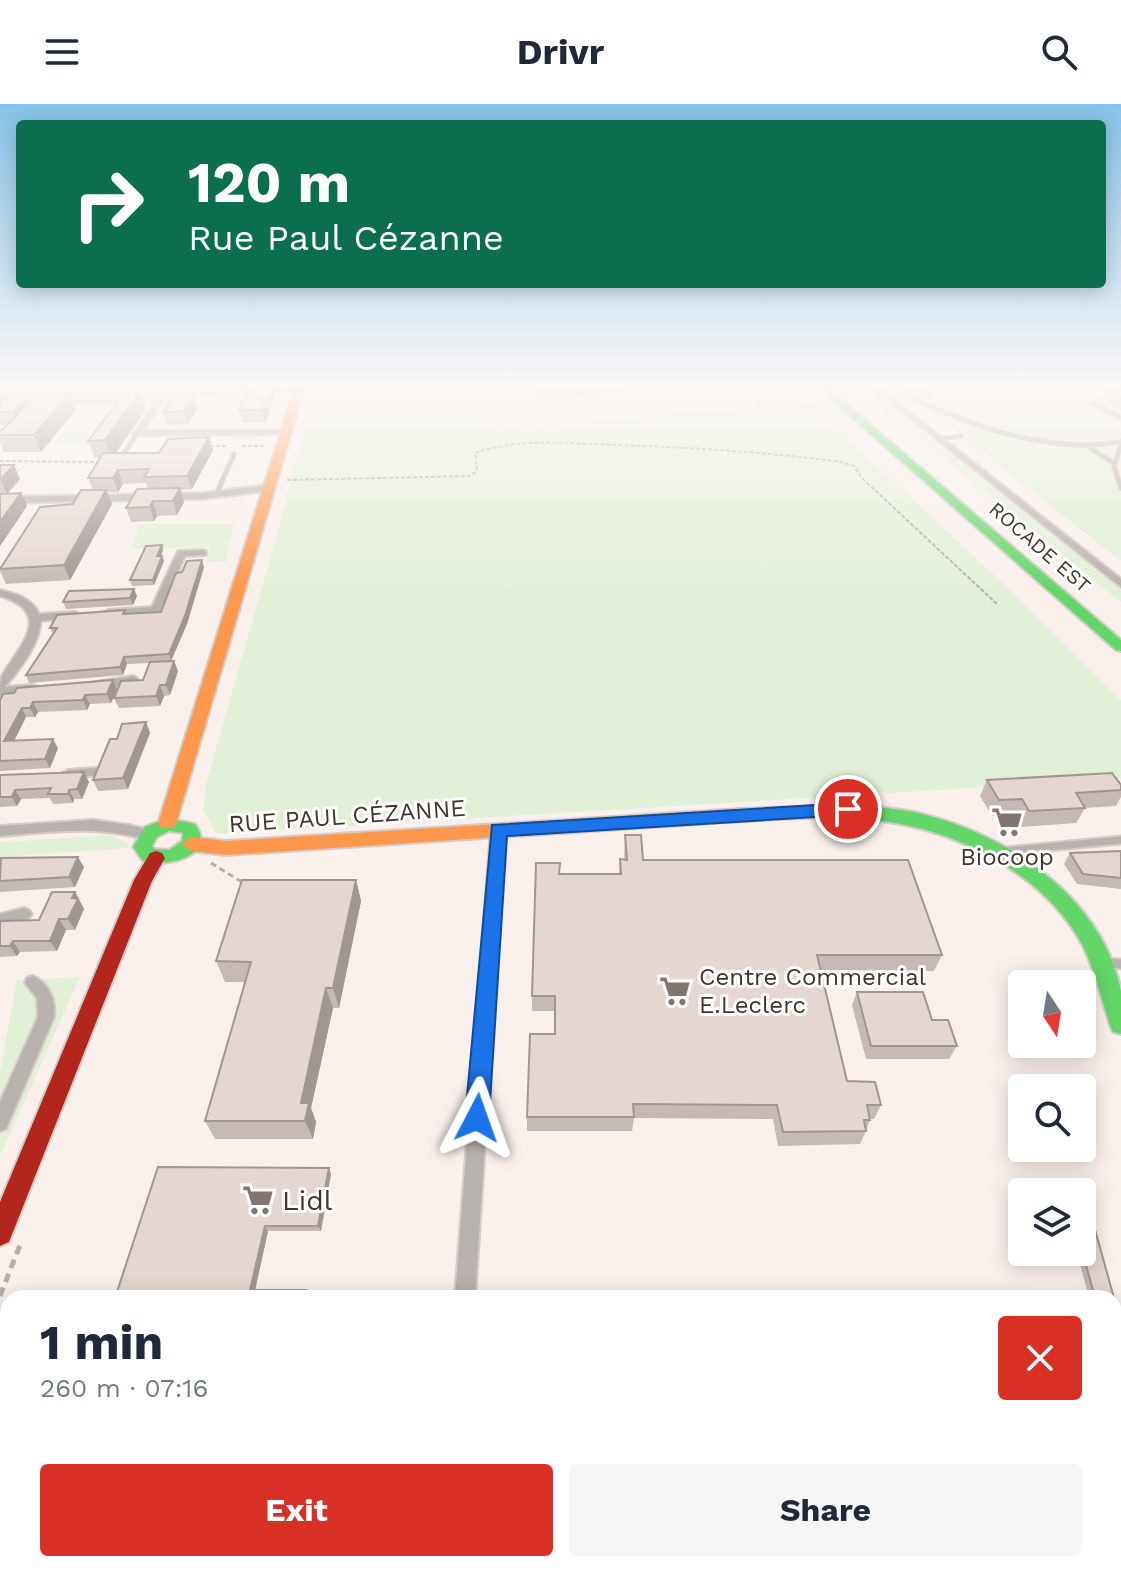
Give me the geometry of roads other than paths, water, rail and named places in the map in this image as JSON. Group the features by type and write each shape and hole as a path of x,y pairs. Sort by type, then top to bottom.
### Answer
{"main road":[{"path":"167,824 279,454"},
{"name":"ROCADE EST","path":"900,454 1121,647"},
{"name":"ROCADE EST","path":"917,454 1121,627"},
{"name":"RUE PAUL CÉZANNE","path":"191,844 226,848 870,809 918,817 999,852 1061,902 1082,926 1100,963 1121,1025"},
{"path":"167,824 189,828 192,832 191,844 180,854 156,858 144,852 143,841 147,835 167,824"},
{"path":"0,1233 131,909 156,858"}],"street":[{"path":"960,454 1121,584"},
{"path":"0,500 216,495 270,485"},
{"path":"95,614 156,610 181,553 203,553"},
{"path":"0,593 25,599 32,606 35,618 34,630 25,652 0,688"},
{"path":"35,618 80,615"},
{"path":"84,687 133,680"},
{"path":"0,688 42,689"},
{"path":"55,774 96,772"},
{"path":"0,831 101,825 124,826 147,835"},
{"path":"466,1290 498,830"},
{"path":"0,920 24,914"},
{"path":"0,1123 46,1017 48,1006 41,989 33,983"}],"lane":[{"path":"119,462 124,454"},
{"path":"216,495 234,454"},
{"path":"1099,454 1114,463"},
{"path":"1114,454 1121,488"},
{"path":"999,852 1121,840"},
{"path":"1100,963 1121,964"}],"place":[{"name":"Biocoop","path":"1007,822"},
{"name":"Centre Commercial E.Leclerc","path":"675,991"},
{"name":"Lidl","path":"258,1200"}]}
